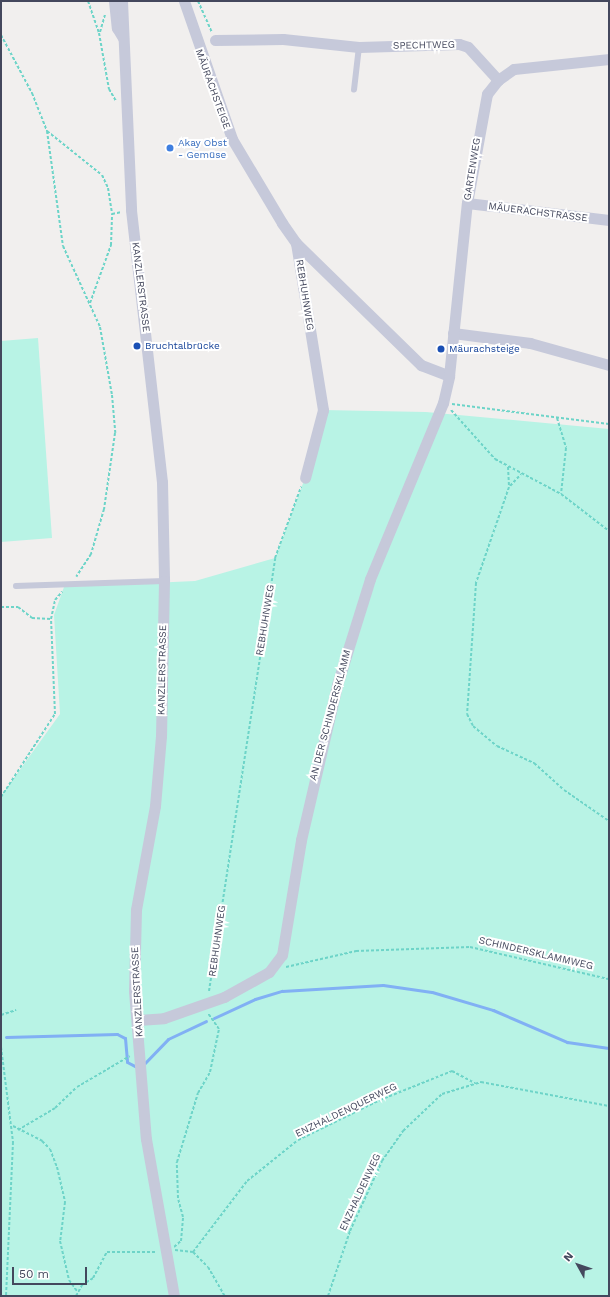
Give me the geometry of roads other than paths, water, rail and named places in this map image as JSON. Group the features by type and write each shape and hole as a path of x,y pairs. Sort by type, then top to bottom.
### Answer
{"street":[{"name":"KANZLERSTRASSE","path":"114,1 117,28 125,40"},
{"name":"KANZLERSTRASSE","path":"122,1 125,40 126,106 131,210 162,482 164,581 161,736 155,806 136,910 134,954 146,1139 164,1251 174,1296"},
{"name":"MÄURACHSTEIGE","path":"184,1 232,139 296,243 422,365 449,376"},
{"name":"SPECHTWEG","path":"215,40 283,39 359,47 459,44 468,47 498,80"},
{"name":"GARTENWEG","path":"449,376 467,203 479,124 487,94 498,80 514,69 609,59"},
{"name":"MÄUERACHSTRASSE","path":"467,203 609,220"},
{"name":"REBHUHNWEG","path":"296,243 323,410 305,478"},
{"path":"453,333 530,343 609,365"},
{"name":"AN DER SCHINDERSKLAMM","path":"138,1020 164,1018 207,1004 269,972 286,944 300,840 319,750 355,621 443,403 449,376"}],"lane":[{"path":"354,90 359,47"},
{"path":"16,586 71,582 164,581"}],"waterway":[{"path":"214,1018 255,999 282,991 383,985 432,992 493,1010 567,1042 609,1048"},
{"path":"143,1065 168,1039 206,1021"},
{"path":"6,1037 117,1034 125,1038 127,1062 135,1066"}],"place":[{"name":"Akay Obst - Gemüse","path":"170,148"},
{"name":"Bruchtalbrücke","path":"137,346"},
{"name":"Mäurachsteige","path":"441,349"}]}
